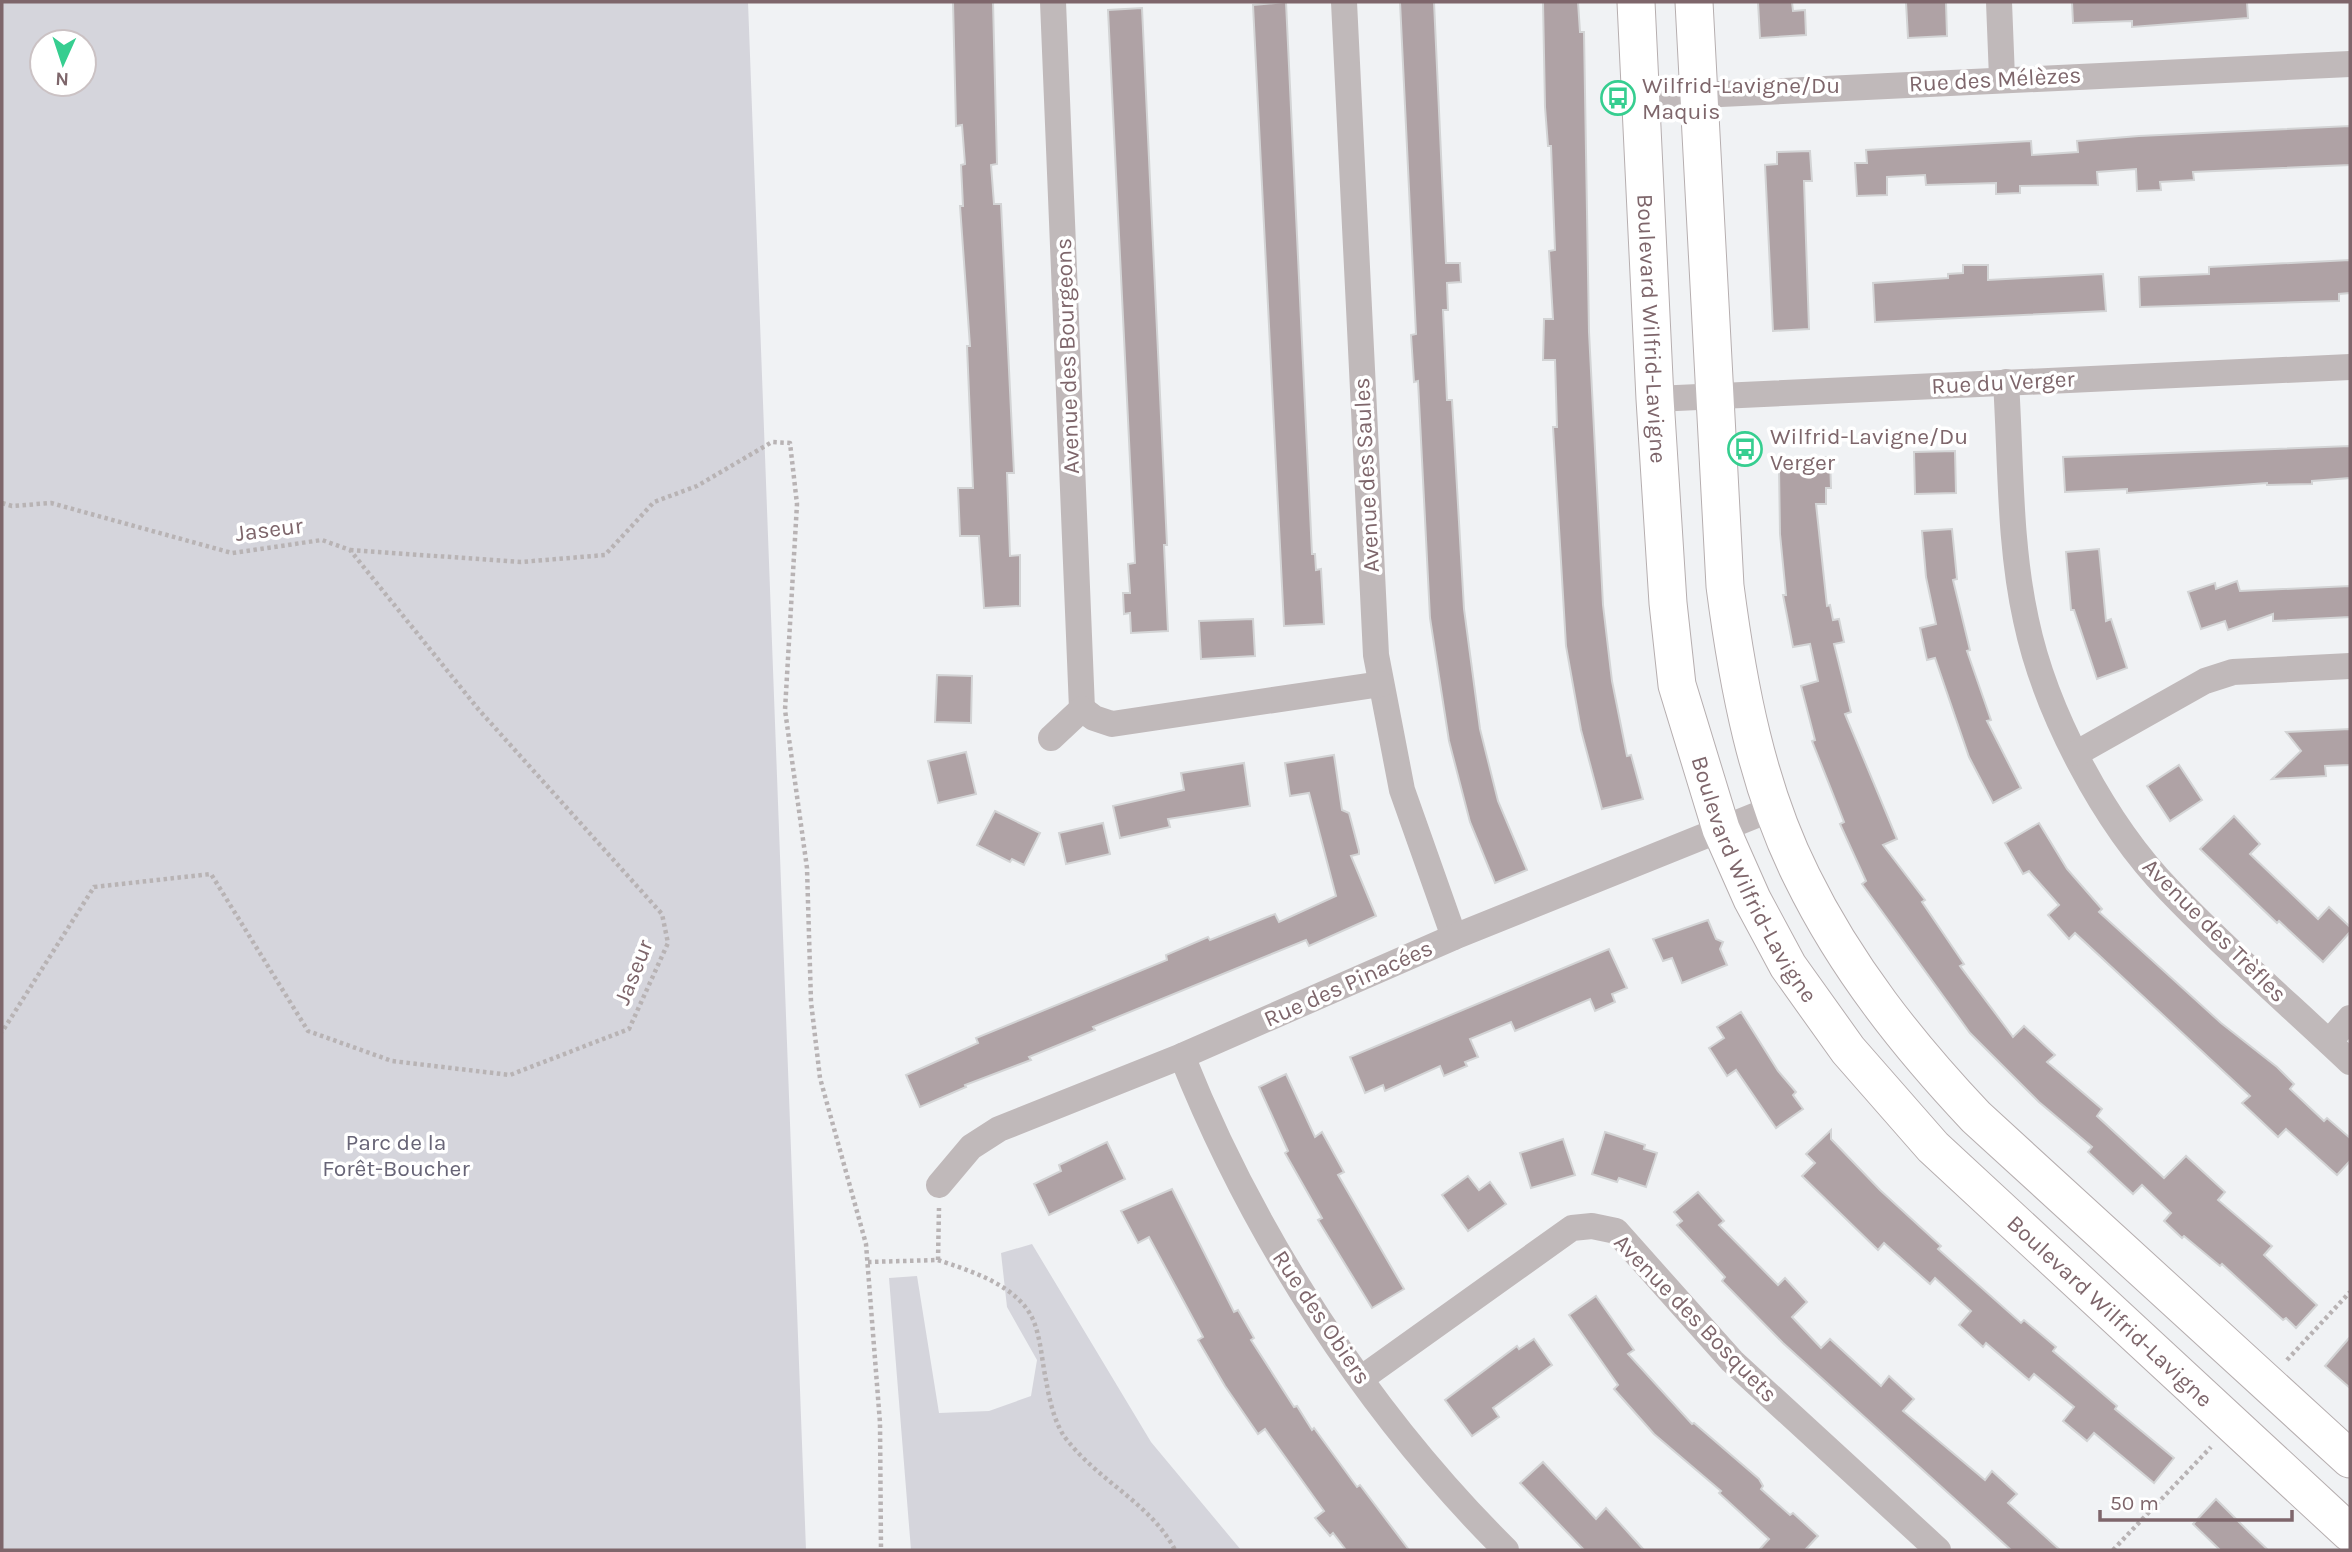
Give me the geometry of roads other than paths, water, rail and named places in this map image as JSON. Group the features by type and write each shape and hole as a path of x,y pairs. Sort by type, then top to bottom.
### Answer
{"street":[{"name":"Avenue des Bourgeons","path":"1053,2 1082,709"},
{"name":"Avenue des Saules","path":"1344,2 1372,607 1381,684 1402,790 1424,860 1454,937"},
{"name":"Boulevard Wilfrid-Lavigne","path":"1636,2 1655,399 1668,603 1677,685 1721,829 1752,899 1788,966 1848,1050 1933,1147 2350,1533"},
{"name":"Boulevard Wilfrid-Lavigne","path":"1694,2 1725,586 1736,668 1754,746 1774,808 1801,877 1844,953 1926,1064 1976,1117 2350,1460"},
{"path":"1999,2 2002,78"},
{"name":"Rue des Mélèzes","path":"1640,94 1699,94 2350,64"},
{"name":"Rue du Verger","path":"1655,399 2350,367"},
{"name":"Avenue des Trèfles","path":"2006,382 2019,583 2026,620 2046,686 2077,753 2118,825 2168,889 2350,1062"},
{"path":"2077,753 2205,681 2232,672 2350,666"},
{"path":"1051,737 1082,709 1094,718 1112,724 1381,684"},
{"name":"Rue des Pinacées","path":"939,1185 971,1147 999,1129 1182,1056 1454,937 1774,808"},
{"path":"2329,1042 2350,1018"},
{"name":"Rue des Obiers","path":"1182,1056 1211,1130 1305,1300 1466,1511 1506,1550"},
{"name":"Avenue des Bosquets","path":"1362,1378 1572,1228 1592,1226 1616,1231 1732,1361 1938,1550"}],"place":[{"name":"Wilfrid-Lavigne/Du Maquis","path":"1618,98"},
{"name":"Wilfrid-Lavigne/Du Verger","path":"1745,449"}],"park label":[{"name":"Parc de la Forêt-Boucher","path":"396,1155"}]}
